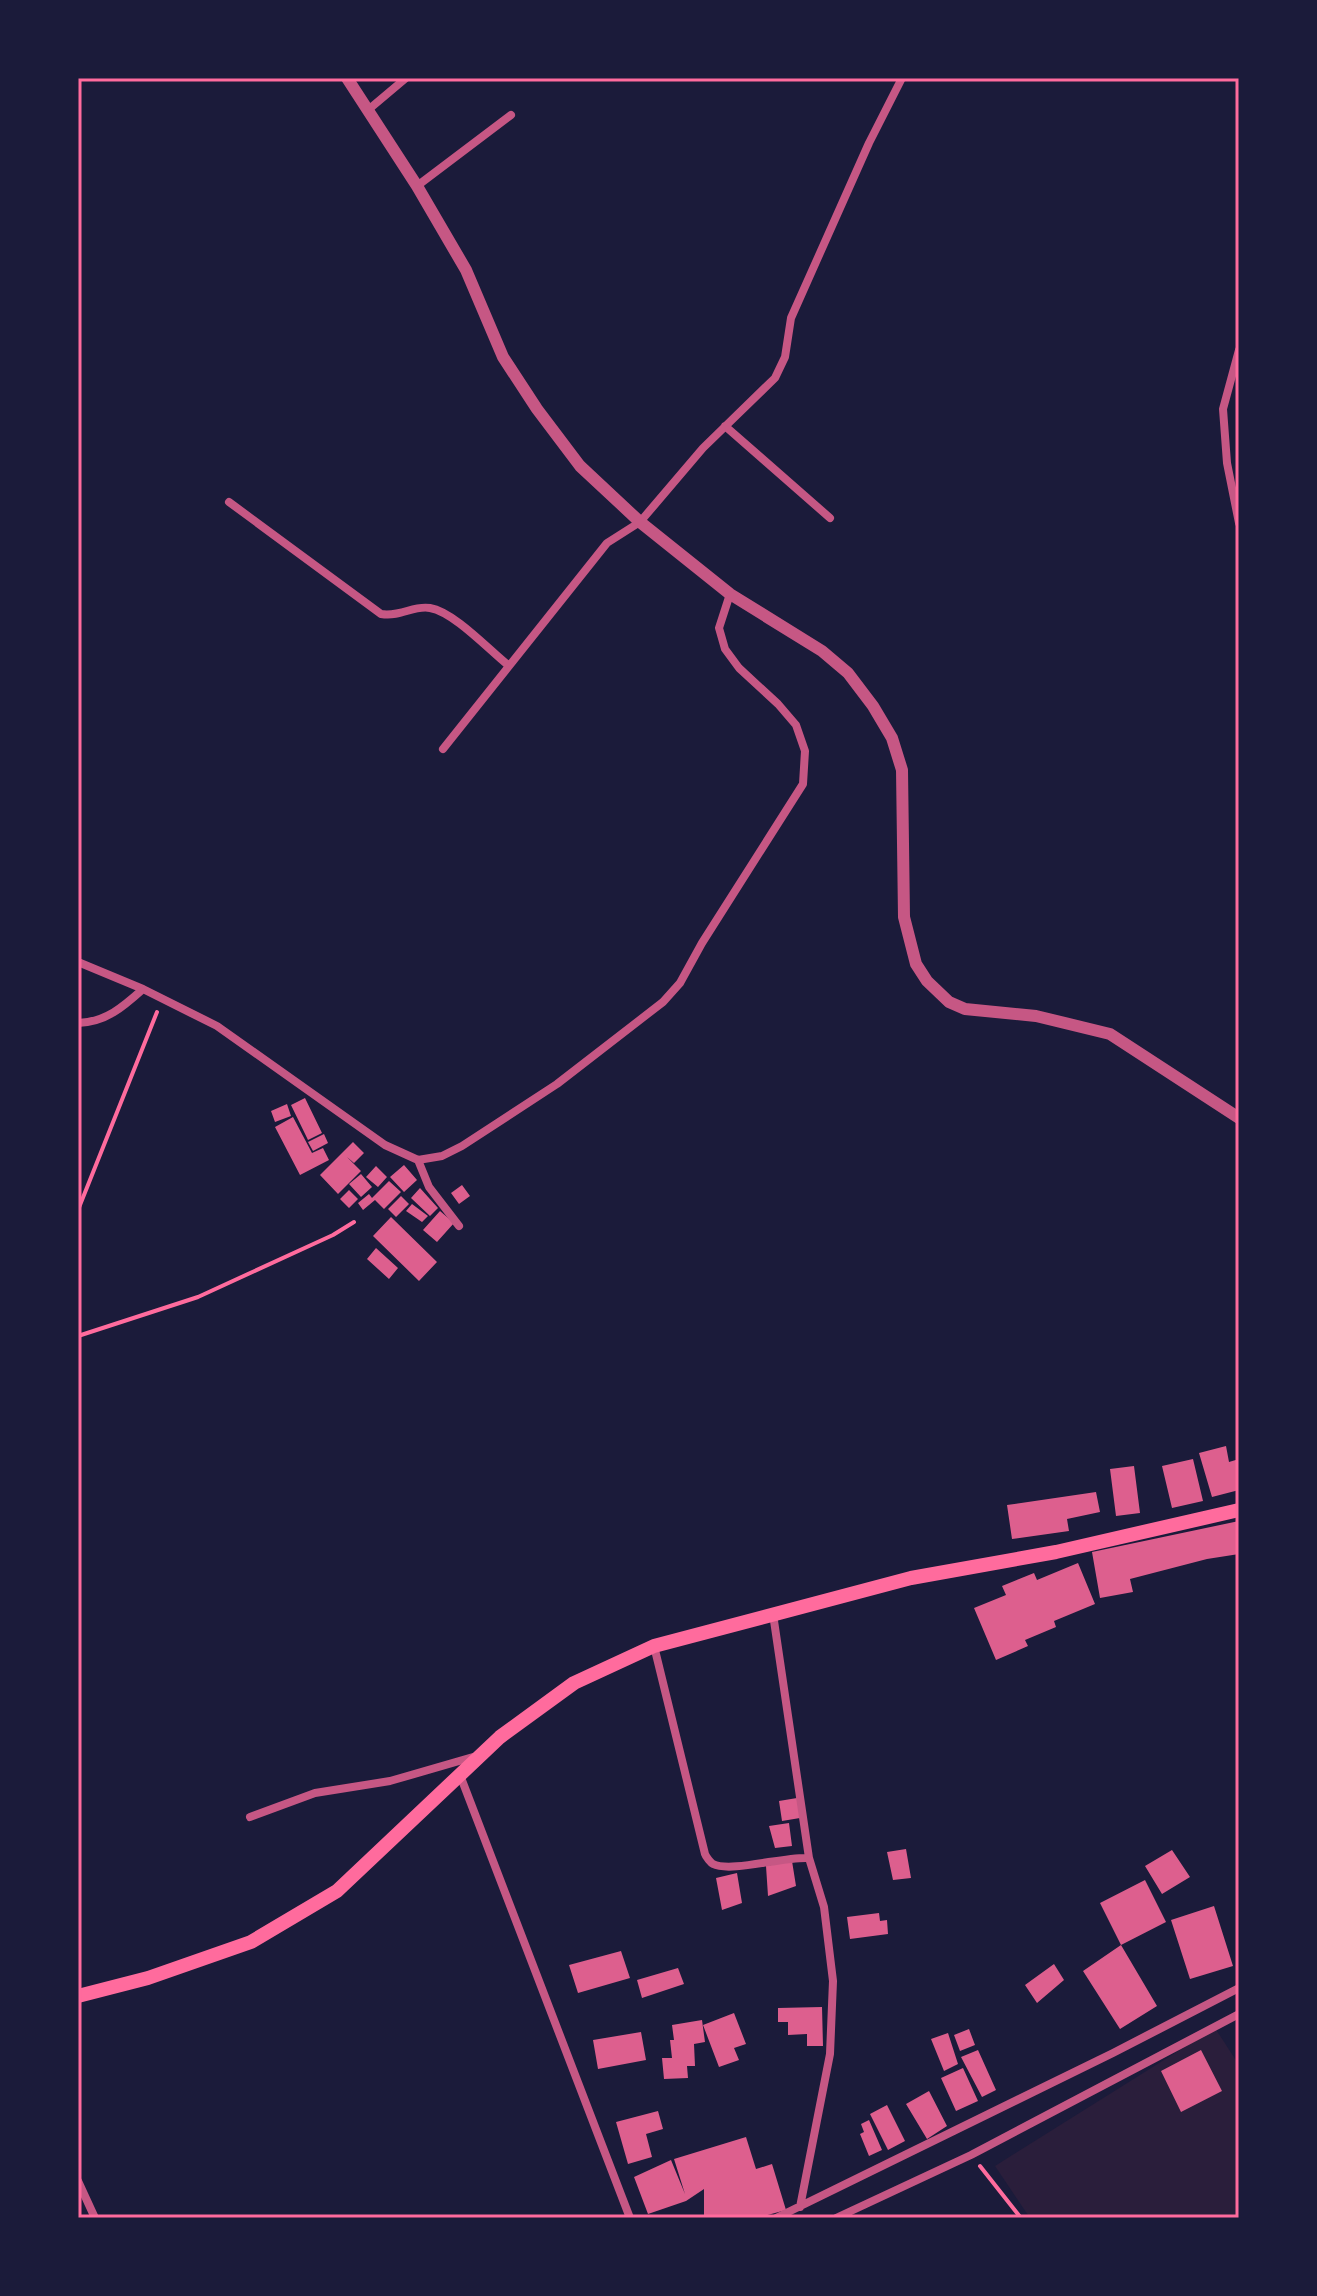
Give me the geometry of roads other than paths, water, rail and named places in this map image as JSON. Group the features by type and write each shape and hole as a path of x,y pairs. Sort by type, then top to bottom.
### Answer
{"main road":[{"path":"78,1996 148,1978 251,1942 337,1891 485,1752 574,1683 654,1646 911,1578 1056,1552 1239,1510"}],"street":[{"path":"347,78 417,186 466,270 503,357 580,466 640,522 730,594 822,651 848,673 873,706 892,738 902,770 904,917 916,964 927,981 949,1002 965,1009 1036,1016 1110,1034 1239,1118"},
{"path":"368,110 406,78"},
{"path":"443,749 607,543 640,522 703,448 775,378 785,357 791,318 869,143 902,78"},
{"path":"417,186 511,115"},
{"path":"1239,350 1223,409 1227,463 1239,523"},
{"path":"725,426 830,518"},
{"path":"229,502 381,614 396,616 416,608 432,608 448,616 508,665"},
{"path":"78,962 143,989 217,1026 385,1145 418,1160 442,1156 462,1146 557,1084 663,1002 680,983 803,784 805,751 796,725 739,668 725,649 719,628 730,594"},
{"path":"78,1023 95,1022 118,1011 143,989"},
{"path":"418,1160 429,1187 459,1226"},
{"path":"773,1613 809,1858 824,1907 833,1981 830,2054 800,2207"},
{"path":"654,1646 705,1854 712,1864 729,1867 795,1857 809,1858"},
{"path":"250,1817 315,1793 390,1781 485,1752"},
{"path":"460,1774 630,2218"},
{"path":"776,2218 1239,1988"},
{"path":"836,2218 971,2155 1239,2014"},
{"path":"78,2181 95,2218"}]}
